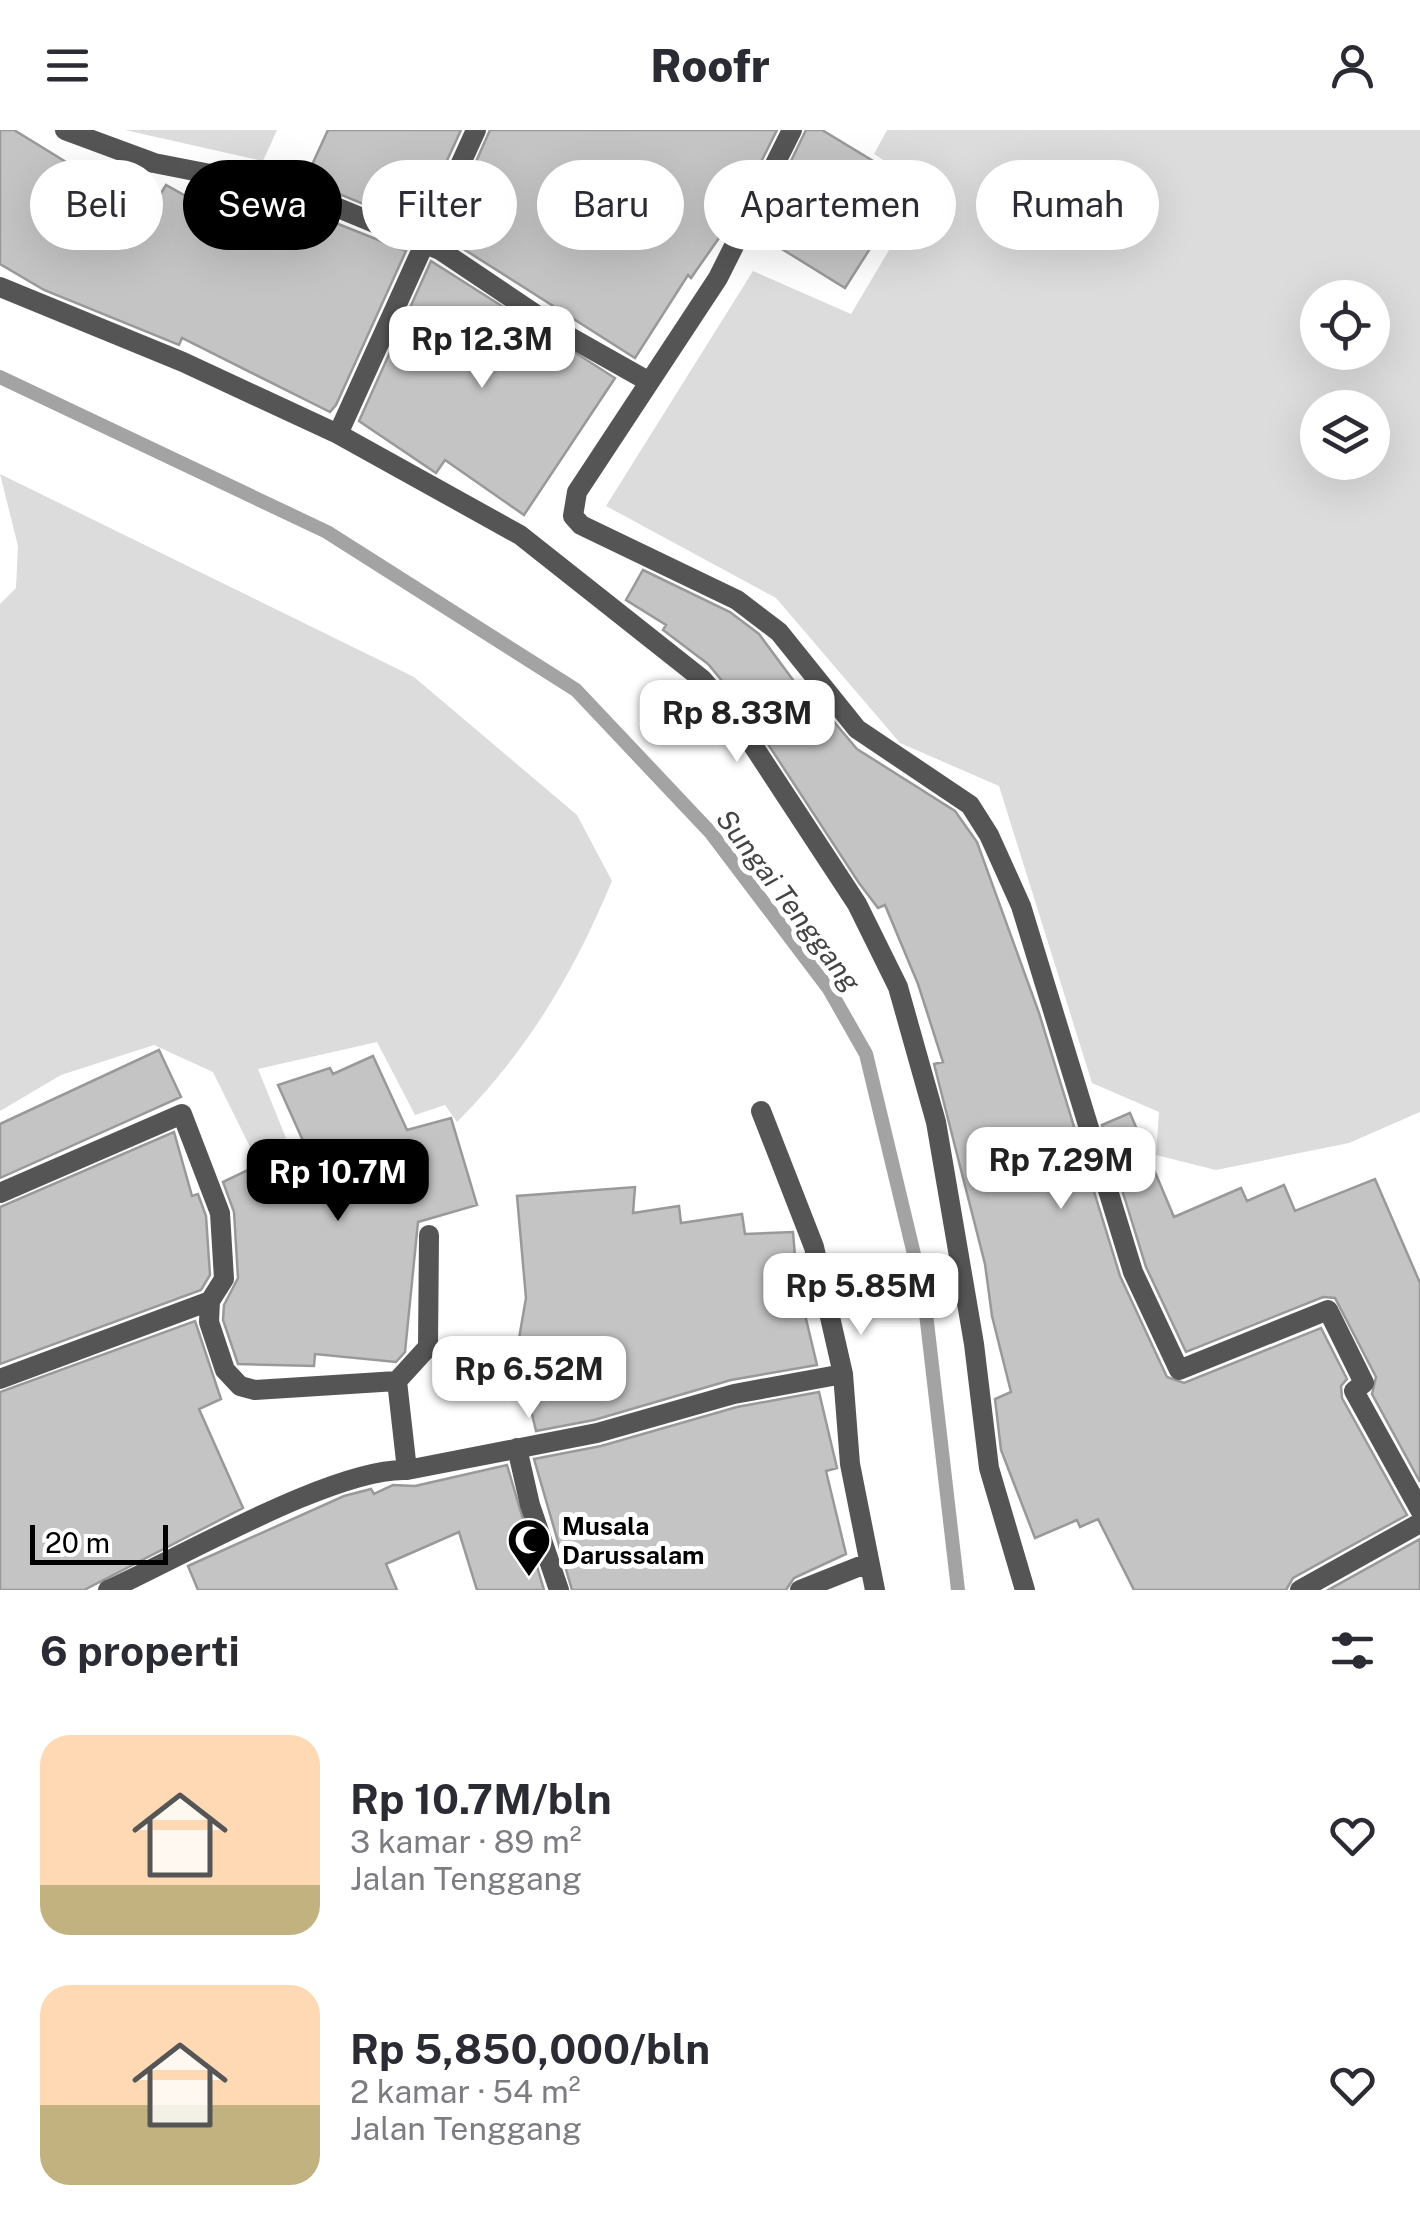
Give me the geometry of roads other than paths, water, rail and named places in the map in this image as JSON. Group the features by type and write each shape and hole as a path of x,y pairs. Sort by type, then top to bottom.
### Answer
{"street":[{"path":"65,130 154,163 297,191 362,219"},
{"path":"462,160 476,130"},
{"path":"792,130 718,278 646,380 577,492 573,516 581,525 737,600 780,632 857,729 970,805 990,835 1021,906 1133,1272 1179,1370 1328,1310 1364,1383 1354,1391 1420,1510"},
{"path":"338,434 418,250"},
{"path":"440,250 568,336 646,380"},
{"path":"0,287 182,362 338,434 538,546 702,680 733,715 857,904 886,956 931,1099 974,1344 989,1468 1026,1590"},
{"path":"761,1111 814,1247 843,1374 850,1464 874,1590"},
{"path":"0,1193 182,1114 220,1213 224,1279 210,1301 210,1322 225,1370 240,1386 255,1390 397,1381 428,1347 429,1235"},
{"path":"0,1379 210,1301"},
{"path":"108,1590 235,1528 379,1468 408,1470 597,1433 734,1394 843,1374"},
{"path":"397,1381 408,1470"},
{"path":"517,1448 530,1506 560,1590"},
{"path":"1300,1590 1420,1524"},
{"path":"800,1590 868,1563"}],"waterway":[{"name":"Sungai Tenggang","path":"0,377 327,532 576,690 711,833 829,989 866,1054 924,1296 958,1590"}],"place":[{"name":"Musala Darussalam","path":"529,1578"}]}
